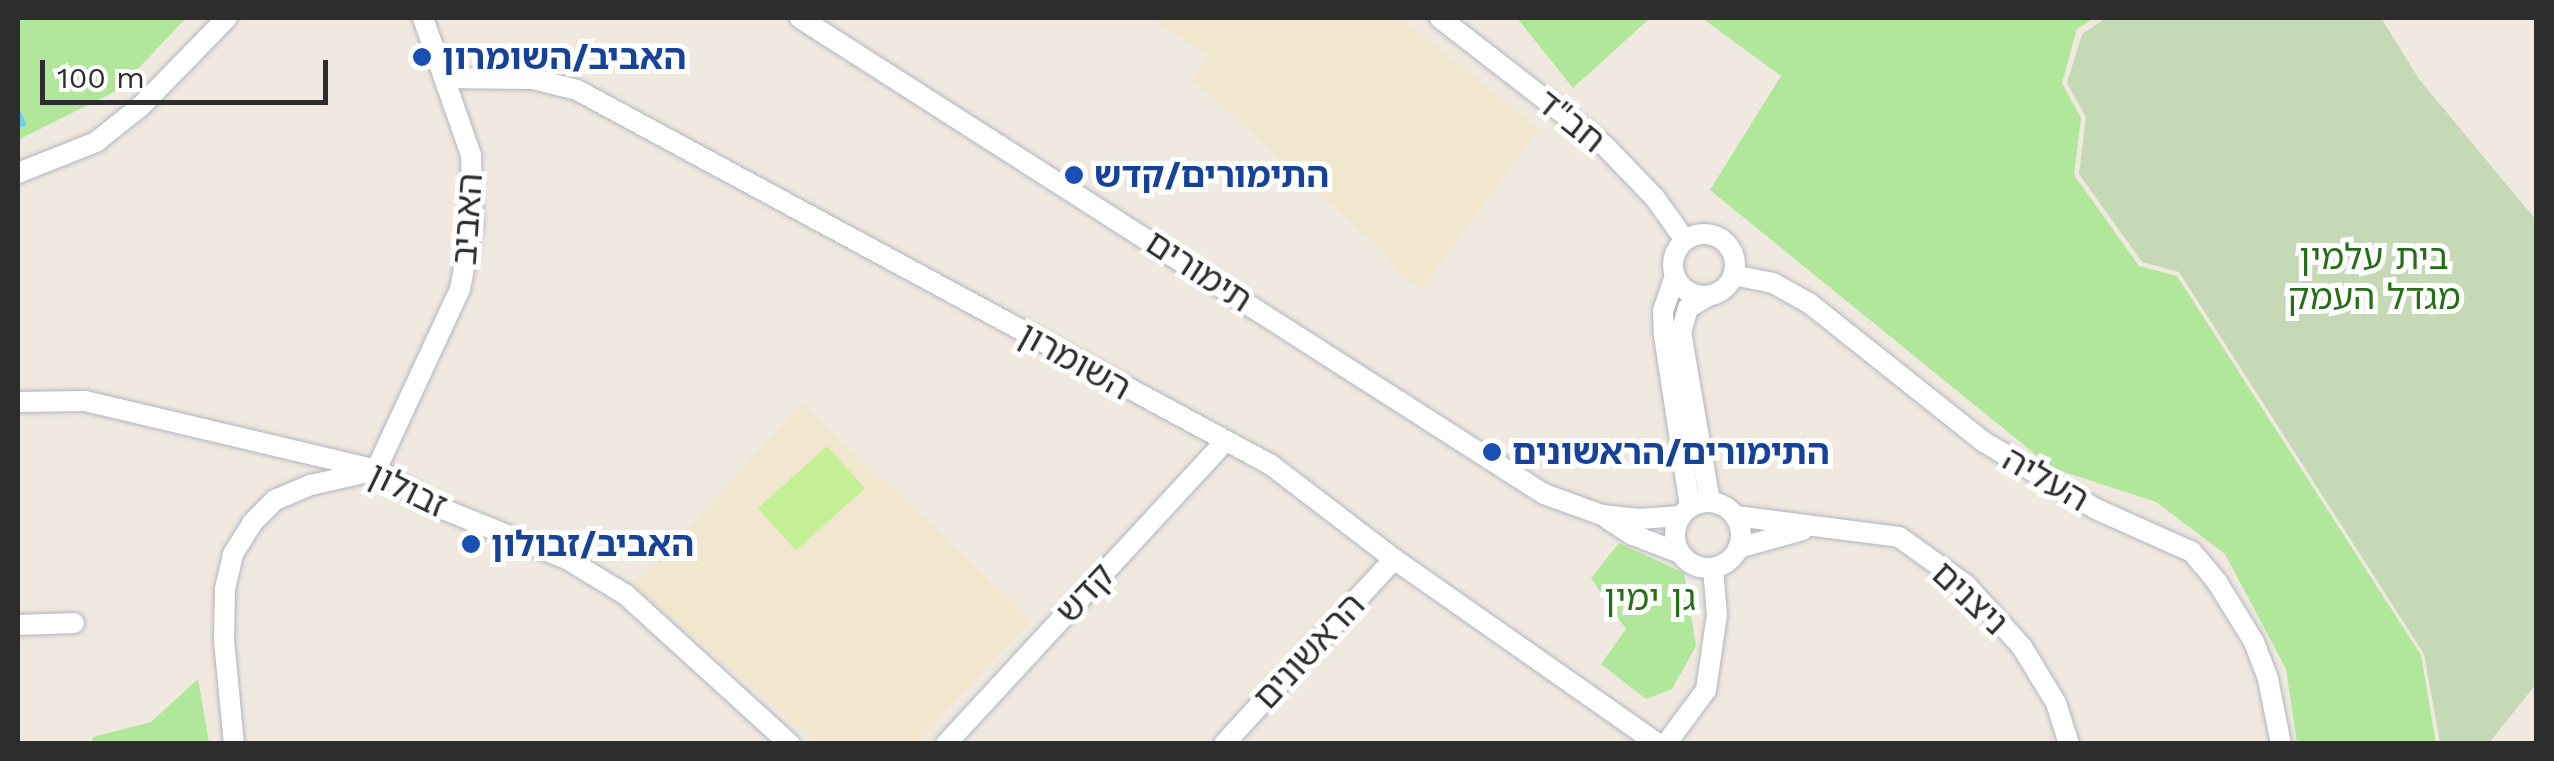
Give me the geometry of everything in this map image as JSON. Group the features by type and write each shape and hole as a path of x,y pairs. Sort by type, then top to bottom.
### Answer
{"street":[{"path":"18,173 96,142 141,106 227,18"},
{"name":"האביב","path":"376,470 460,289 474,224 471,154 423,18"},
{"name":"תימורים","path":"800,18 1544,494 1602,515 1632,535 1680,553"},
{"name":"חב\"ד","path":"1440,18 1604,145 1655,198 1685,240"},
{"name":"השומרון","path":"446,78 532,79 577,90 1270,465 1394,559 1658,744"},
{"path":"1693,508 1663,311 1675,276 1675,253 1694,235 1717,236 1732,252 1733,275 1724,289 1688,308 1681,332 1693,508 1676,528 1680,553 1689,562 1713,568 1730,560 1741,533 1736,516 1724,506 1693,508"},
{"name":"העליה","path":"1733,275 1773,283 1810,302 1984,442 2096,509 2192,552 2217,582 2254,642 2268,679 2280,744"},
{"path":"1675,276 1691,293 1708,296"},
{"name":"זבולון","path":"18,402 85,401 376,470 443,509 567,559 626,595 790,744"},
{"name":"קדש","path":"946,744 1224,443"},
{"path":"234,744 224,640 226,589 233,554 252,524 274,500 311,484 376,470"},
{"name":"תימורים","path":"1602,515 1640,519 1693,508"},
{"name":"ניצנים","path":"1736,516 1898,538 1966,586 2022,647 2056,703 2069,744"},
{"name":"ניצנים","path":"1738,548 1814,528"},
{"name":"הראשונים","path":"1224,744 1394,559"},
{"path":"1666,744 1706,690 1717,615 1713,568"},
{"path":"18,625 74,623"}],"shaded area":[{"path":"1151,18 1401,18 1539,129 1421,289 1400,276 1386,254 1193,80 1208,55"},
{"path":"802,403 1032,620 916,743 817,743 634,586"}],"green space":[{"path":"18,18 186,18 118,90 18,140"},
{"path":"1517,18 1650,18 1573,88"},
{"path":"1702,18 2094,18 2077,29 2062,83 2081,118 2074,175 2139,266 2177,276 2421,655 2436,743 2297,743 2286,669 2225,554 2156,502 2052,468 1710,190 1781,76"},
{"name":"בית עלמין מגדל העמק","path":"2106,18 2381,18 2419,79 2536,220 2536,684 2489,743 2440,743 2424,654 2179,272 2142,262 2079,174 2086,117 2067,83 2082,34"},
{"path":"827,446 865,488 796,551 758,508"},
{"name":"גן ימין","path":"1619,543 1684,573 1696,646 1672,689 1646,699 1601,664 1626,629 1591,578"},
{"path":"198,679 209,743 92,743 93,737 151,722"}],"waterway":[{"path":"18,113 23,124"}],"place":[{"name":"האביב/השומרון","path":"422,57"},
{"name":"התימורים/קדש","path":"1074,175"},
{"name":"התימורים/הראשונים","path":"1492,452"},
{"name":"האביב/זבולון","path":"471,544"}]}
